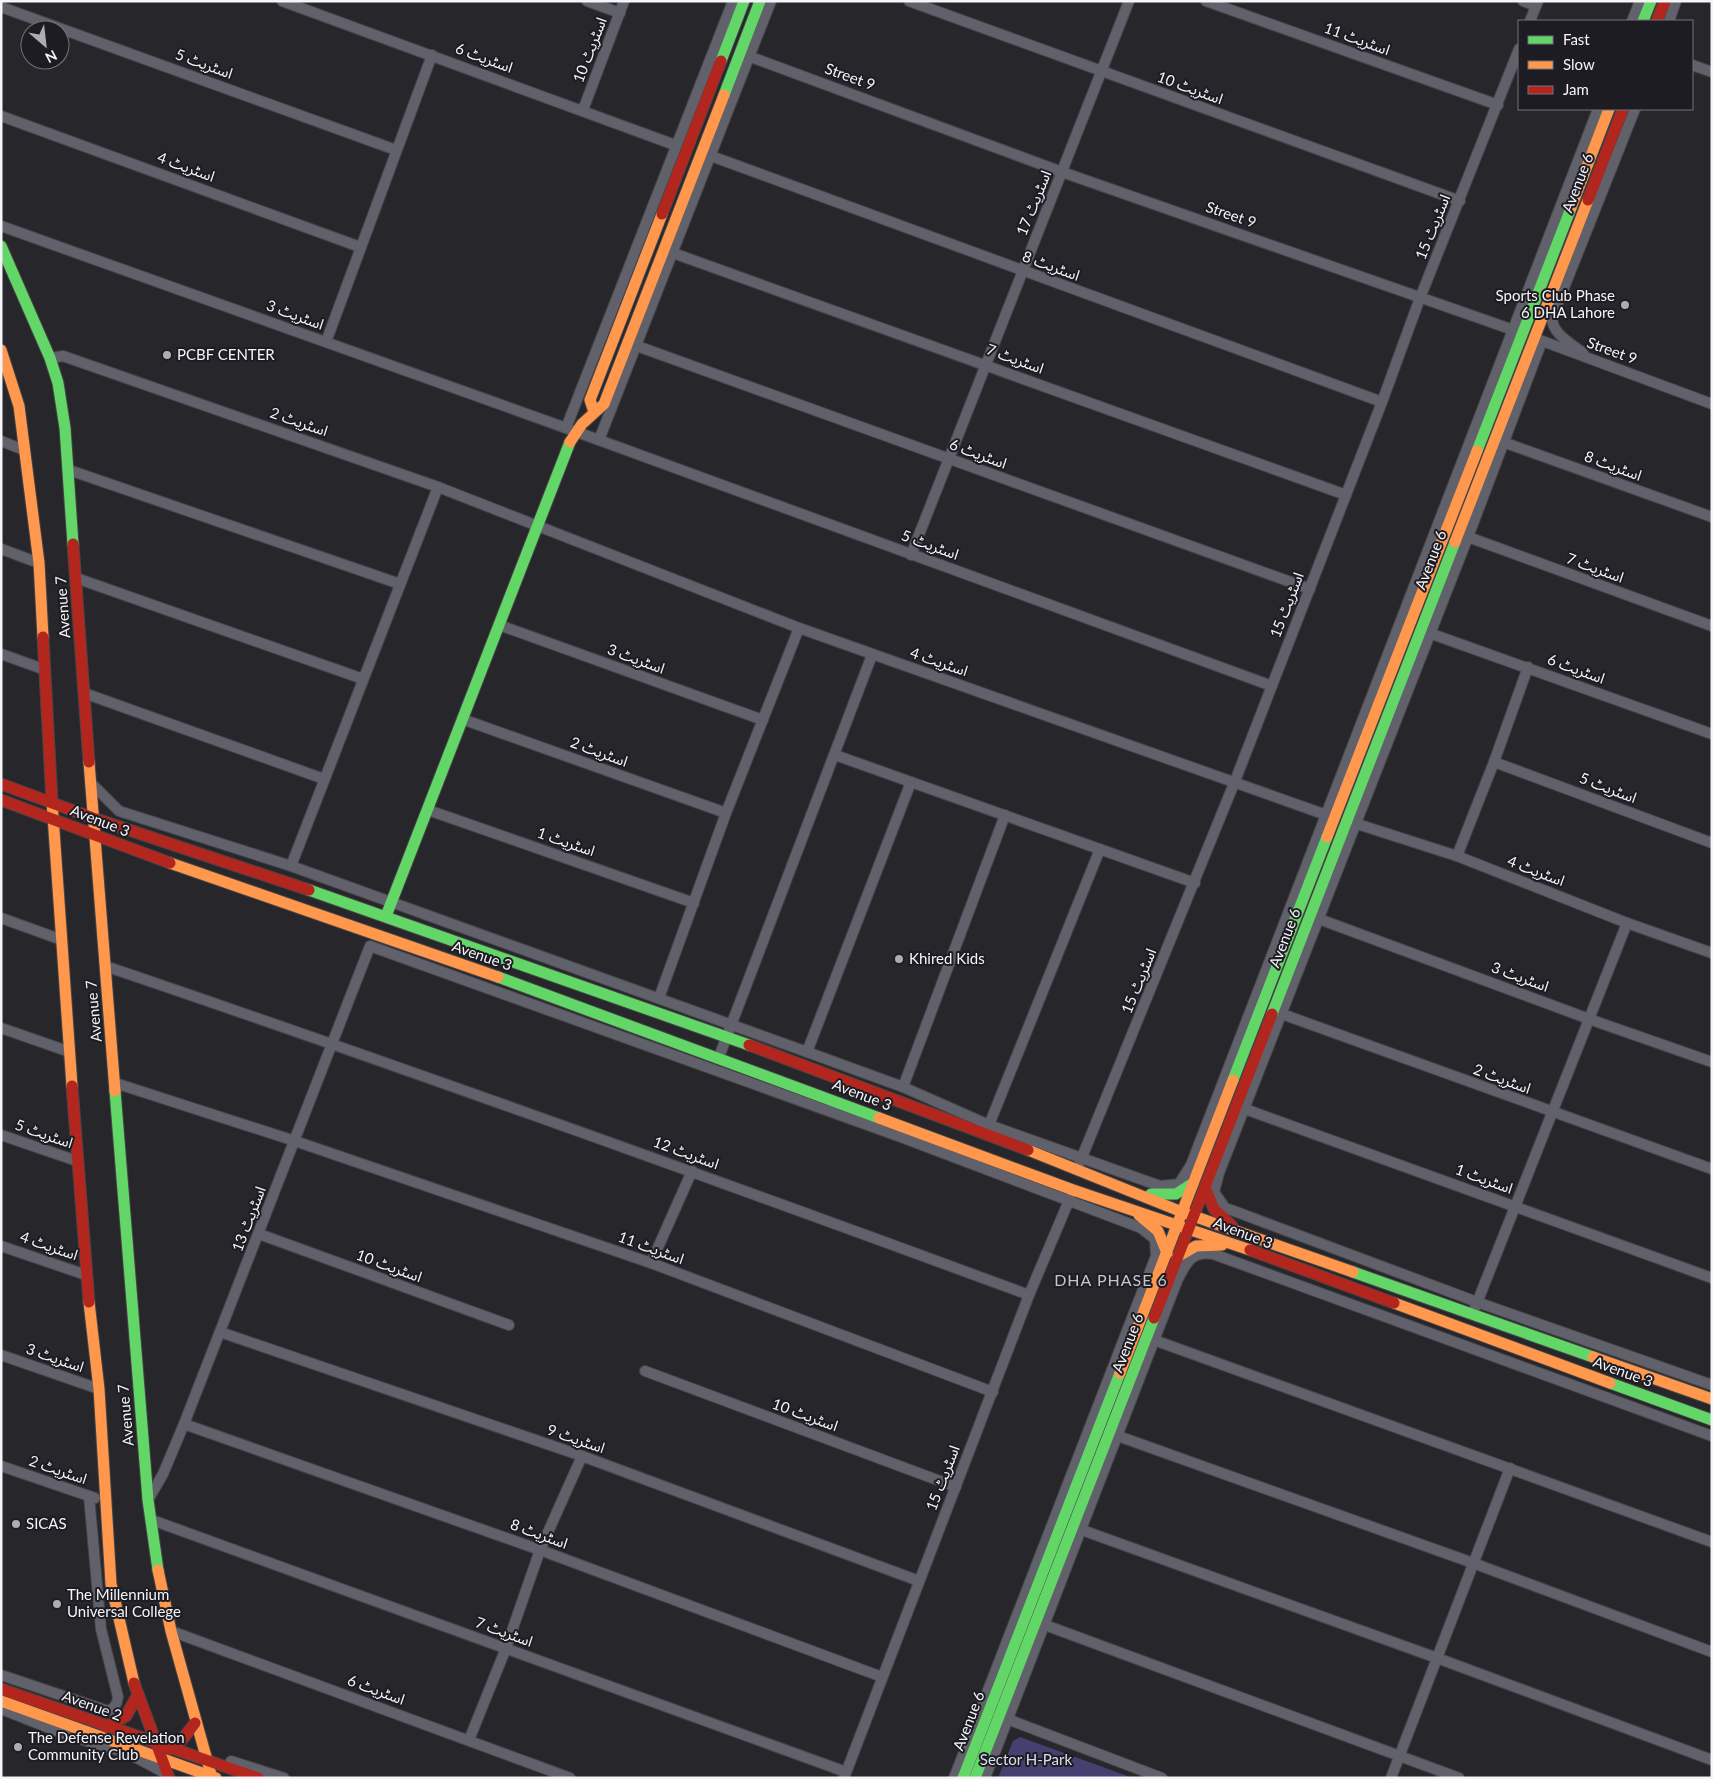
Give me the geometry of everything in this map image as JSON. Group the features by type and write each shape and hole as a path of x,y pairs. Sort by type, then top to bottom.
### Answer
{"main road":[{"path":"594,412 590,400 673,166 744,1"},
{"path":"386,916 568,445 578,433 581,425 590,419 594,412 604,404 745,54 760,1"},
{"path":"1643,20 1651,1"},
{"path":"1657,20 1665,1"},
{"name":"Avenue 6","path":"963,1778 1199,1185 1215,1171 1352,822 1609,110"},
{"name":"Avenue 6","path":"1199,1185 1195,1166 1331,817 1623,110"},
{"name":"Avenue 7","path":"1,246 50,358 60,392 69,470 94,836 148,1500 158,1569 171,1631 195,1723 213,1777"},
{"name":"Avenue 7","path":"1,350 19,406 39,563 43,669 53,819 86,1275 100,1389 113,1593 118,1622 137,1696 155,1743 171,1777"},
{"name":"Avenue 3","path":"1,784 93,818 386,916 728,1037 1142,1194 1188,1214 1475,1308 1712,1399"},
{"name":"Avenue 3","path":"1,800 94,836 719,1057 1073,1190 1183,1226 1712,1420"},
{"path":"1142,1194 1176,1194 1199,1185 1214,1210 1239,1232"},
{"path":"1134,1211 1158,1231 1172,1255 1196,1246 1239,1248 1239,1263"},
{"name":"Avenue 6","path":"975,1778 1163,1277"},
{"name":"Avenue 2","path":"1,1689 106,1727 258,1778"},
{"path":"106,1727 118,1723 129,1715 137,1696"},
{"name":"Avenue 2","path":"1,1701 124,1749 161,1757 213,1777"},
{"path":"170,1749 181,1741 195,1723"},
{"path":"201,1739 216,1752 231,1761 240,1771"},
{"path":"171,1777 194,1769"}],"street":[{"name":"اسٹریٹ 6","path":"282,1 675,145"},
{"path":"587,1 620,13"},
{"name":"اسٹریٹ 10","path":"583,110 624,1"},
{"path":"566,428 673,166 675,145 733,1"},
{"path":"599,440 711,156 745,54 771,1"},
{"name":"اسٹریٹ 10","path":"909,1 1460,202"},
{"name":"اسٹریٹ 17","path":"911,554 1129,1"},
{"name":"اسٹریٹ 11","path":"1206,1 1498,105"},
{"path":"1523,1 1537,4 1530,20"},
{"path":"1632,20 1640,1"},
{"path":"1669,20 1676,1"},
{"name":"اسٹریٹ 5","path":"1,7 396,150"},
{"name":"اسٹریٹ 15","path":"1077,1169 1236,781 1382,402 1420,298 1460,202 1518,52"},
{"name":"Street 9","path":"745,54 1062,172 1528,336 1712,404"},
{"path":"326,342 432,55"},
{"path":"1693,65 1712,72"},
{"path":"1598,110 1528,336 1503,442 1468,537 1352,822 1319,919 1245,1109 1215,1171 1214,1192 1225,1208 1475,1308 1712,1385"},
{"path":"1592,359 1556,331 1552,325 1552,318 1635,110"},
{"name":"اسٹریٹ 4","path":"1,116 360,247"},
{"name":"اسٹریٹ 8","path":"711,156 1023,272 1382,402"},
{"name":"اسٹریٹ 3","path":"1,226 578,433"},
{"name":"اسٹریٹ 7","path":"673,252 1346,495"},
{"name":"اسٹریٹ 6","path":"637,346 1310,589"},
{"name":"اسٹریٹ 2","path":"50,358 63,356 438,487 536,527"},
{"name":"اسٹریٹ 5","path":"578,433 1272,686"},
{"path":"1,441 24,450"},
{"name":"اسٹریٹ 8","path":"1503,442 1712,518"},
{"path":"69,470 400,584"},
{"path":"291,866 438,487"},
{"name":"اسٹریٹ 4","path":"536,527 872,655 1236,781 1331,817"},
{"name":"اسٹریٹ 7","path":"1468,537 1712,626"},
{"path":"1,549 39,563"},
{"path":"76,578 363,679"},
{"name":"اسٹریٹ 3","path":"499,625 763,720"},
{"path":"658,998 726,813 799,628"},
{"name":"اسٹریٹ 6","path":"1429,634 1528,667 1712,734"},
{"path":"1,654 43,669"},
{"path":"719,1057 733,1025 872,655"},
{"path":"1457,856 1494,762 1528,667"},
{"path":"84,693 324,779"},
{"name":"اسٹریٹ 2","path":"462,719 726,813"},
{"path":"835,754 1195,883"},
{"name":"اسٹریٹ 5","path":"1494,762 1712,843"},
{"path":"90,782 119,811 291,866 733,1025 904,1087 989,1125 1082,1158 1166,1187 1179,1184 1195,1166"},
{"path":"807,1052 911,782"},
{"name":"اسٹریٹ 1","path":"428,810 694,903"},
{"path":"904,1087 1006,815"},
{"path":"139,833 145,819"},
{"name":"اسٹریٹ 4","path":"1352,822 1457,856 1627,923 1711,949"},
{"path":"989,1125 1100,849"},
{"path":"1,918 62,940"},
{"name":"اسٹریٹ 3","path":"1319,919 1589,1019 1712,1062"},
{"path":"1475,1308 1627,923"},
{"name":"اسٹریٹ 13","path":"148,1500 163,1474 184,1424 370,946 901,1137 1068,1202"},
{"name":"اسٹریٹ 12","path":"105,966 332,1043 692,1171 1029,1294"},
{"name":"اسٹریٹ 2","path":"1282,1014 1552,1113 1712,1169"},
{"path":"1,1028 70,1052"},
{"name":"اسٹریٹ 11","path":"115,1083 295,1141 651,1263 993,1392"},
{"name":"اسٹریٹ 1","path":"1245,1109 1712,1278"},
{"name":"اسٹریٹ 5","path":"1,1135 78,1161"},
{"path":"651,1263 692,1171"},
{"name":"اسٹریٹ 15","path":"845,1775 1029,1294 1073,1190"},
{"path":"985,1778 1154,1340 1163,1277 1156,1256 1154,1238 1146,1230 1068,1202"},
{"name":"اسٹریٹ 10","path":"259,1234 509,1325"},
{"name":"اسٹریٹ 4","path":"1,1246 86,1275"},
{"path":"954,1778 1163,1277 1195,1255 1209,1253 1239,1263 1712,1436"},
{"name":"اسٹریٹ 9","path":"220,1332 582,1456 919,1581"},
{"path":"1154,1340 1712,1542"},
{"name":"اسٹریٹ 3","path":"1,1355 100,1389"},
{"name":"اسٹریٹ 10","path":"645,1371 956,1487"},
{"name":"اسٹریٹ 8","path":"184,1424 540,1550 882,1677"},
{"path":"1118,1436 1473,1563 1712,1652"},
{"path":"469,1740 506,1648 540,1550 582,1456"},
{"name":"اسٹریٹ 2","path":"1,1466 106,1502"},
{"path":"1391,1778 1510,1468"},
{"path":"1,1675 108,1711 113,1709 117,1702 118,1697 101,1629 89,1496"},
{"name":"اسٹریٹ 7","path":"152,1520 506,1648 845,1775"},
{"path":"1082,1530 1437,1658 1712,1760"},
{"path":"1045,1625 1459,1778"},
{"name":"اسٹریٹ 6","path":"171,1631 570,1778"},
{"path":"1,1709 67,1735 124,1749 171,1777"},
{"path":"1007,1719 1162,1778"},
{"path":"231,1761 284,1778"}],"green space":[{"name":"Sector H-Park","path":"1020,1737 1133,1778 998,1778 1013,1741"}],"traffic: fast":[{"path":"721,61 744,1"},
{"path":"724,95 760,1"},
{"path":"1643,20 1651,1"},
{"path":"1477,451 1571,208"},
{"path":"1,246 50,358 58,383 65,428 73,544"},
{"path":"386,916 570,442"},
{"path":"1272,1014 1455,542"},
{"path":"1233,1080 1327,837"},
{"path":"309,890 749,1045"},
{"path":"498,977 879,1118"},
{"path":"115,1091 148,1500 158,1570"},
{"path":"1151,1194 1176,1194 1193,1183"},
{"path":"1353,1272 1593,1357"},
{"path":"975,1778 1154,1318"},
{"path":"963,1778 1120,1373"},
{"path":"1610,1383 1712,1420"}],"traffic: slow":[{"path":"570,442 582,424 604,404 724,95"},
{"path":"1571,208 1609,110"},
{"path":"1455,542 1588,200"},
{"path":"594,412 590,400 662,214"},
{"path":"1,350 19,406 39,563 43,637"},
{"path":"1327,837 1477,451"},
{"path":"89,762 115,1091"},
{"path":"52,802 72,1086"},
{"path":"170,863 498,977"},
{"path":"1120,1373 1233,1080"},
{"path":"879,1118 1073,1190 1250,1250"},
{"path":"1028,1150 1182,1212 1353,1272"},
{"path":"1139,1215 1158,1231 1167,1253"},
{"path":"1177,1257 1196,1246 1222,1245"},
{"path":"89,1302 99,1389 111,1584 134,1683"},
{"path":"1394,1303 1610,1383"},
{"path":"1593,1357 1712,1399"},
{"path":"158,1570 171,1631 212,1778"},
{"path":"1,1701 216,1778"}],"traffic: jam":[{"path":"1657,20 1665,1"},
{"path":"662,214 721,61"},
{"path":"1588,200 1623,110"},
{"path":"73,544 89,762"},
{"path":"43,637 52,802"},
{"path":"1,784 93,818 309,890"},
{"path":"1,800 170,863"},
{"path":"1154,1318 1272,1014"},
{"path":"749,1045 1028,1150"},
{"path":"72,1086 89,1302"},
{"path":"1205,1187 1214,1209 1232,1226"},
{"path":"1250,1250 1394,1303"},
{"path":"134,1683 169,1778"},
{"path":"1,1689 258,1778"},
{"path":"106,1727 126,1716 137,1696"},
{"path":"170,1749 181,1741 195,1723"}],"place":[{"name":"Sports Club Phase 6 DHA Lahore","path":"1625,305"},
{"name":"PCBF CENTER","path":"167,355"},
{"name":"Khired Kids","path":"899,959"},
{"name":"SICAS","path":"16,1524"},
{"name":"The Millennium Universal College","path":"57,1604"},
{"name":"The Defense Revelation Community Club","path":"18,1747"}],"district":[{"name":"DHA PHASE 6","path":"1111,1280"}]}
